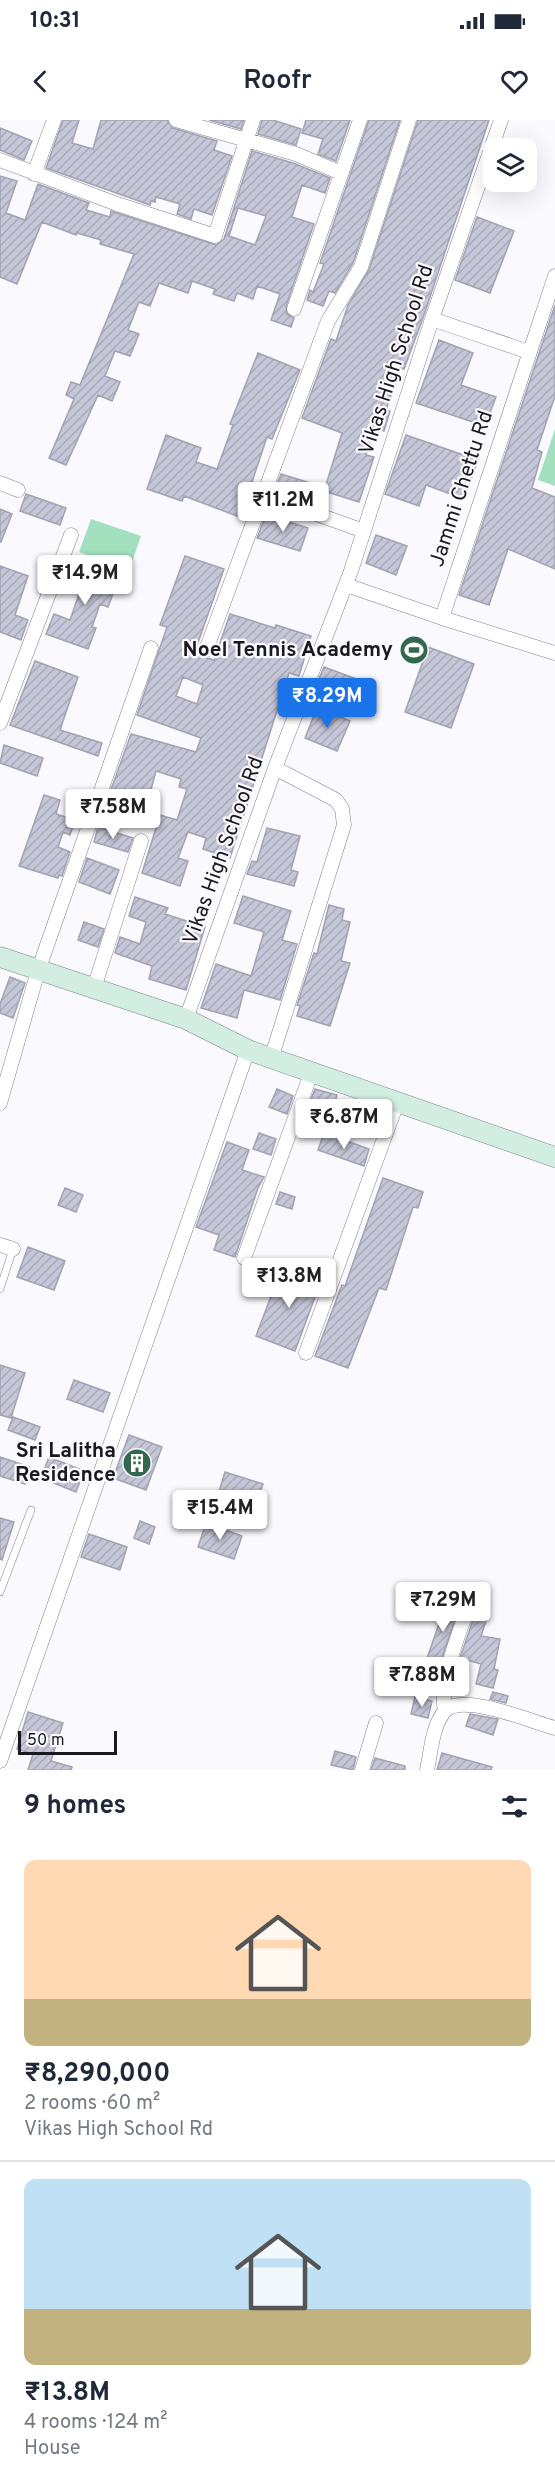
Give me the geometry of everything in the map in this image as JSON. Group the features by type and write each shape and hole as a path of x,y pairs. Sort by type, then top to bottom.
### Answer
{"street":[{"path":"34,174 54,120"},
{"path":"176,120 296,154 341,173"},
{"path":"0,160 34,174 215,236 252,120"},
{"path":"294,309 360,120"},
{"path":"206,650 328,321 361,267 409,120"},
{"name":"Vikas High School Rd","path":"186,1019 275,768 346,585 432,319 501,120"},
{"name":"Jammi Chettu Rd","path":"442,618 555,276"},
{"path":"432,319 529,352"},
{"path":"0,483 18,490"},
{"path":"288,504 364,531"},
{"path":"0,723 71,535"},
{"path":"346,585 555,653"},
{"path":"0,1103 38,971 151,648"},
{"path":"272,1056 344,825 342,809 336,800 275,768"},
{"path":"94,988 141,841"},
{"path":"0,957 186,1019 248,1050 272,1056 397,1103 555,1157"},
{"path":"0,1761 248,1050"},
{"path":"244,1258 312,1071"},
{"path":"306,1353 397,1103"},
{"path":"445,1711 442,1700 449,1667 473,1593"},
{"path":"427,1770 437,1727 445,1711 453,1705 473,1703 555,1728"},
{"path":"362,1770 376,1723"}],"lane":[{"path":"0,1289 7,1247"},
{"path":"0,1592 31,1510"}],"green space":[{"path":"555,429 555,486 538,480"},
{"path":"91,519 141,536 129,570 79,552"}],"building":[{"path":"63,120 79,120 72,143 93,149 101,120 167,120 173,128 217,141 214,150 232,156 212,215 194,209 191,219 177,214 180,204 156,197 155,202 151,201 150,205 46,168"},
{"path":"209,120 244,120 241,129"},
{"path":"262,120 273,120 301,129 296,145 258,134"},
{"path":"306,120 350,120 336,161 318,154 323,139 302,133"},
{"path":"369,120 400,120 353,263 335,293 329,291 323,306 307,300 310,290 313,292 324,264 320,263"},
{"path":"418,120 489,120 423,318 404,369 400,368 386,410 390,411 384,431 374,427 366,455 374,457 359,502 324,491 342,433 302,418 331,339 336,341 348,305 369,270"},
{"path":"0,128 32,141 24,160 0,150"},
{"path":"252,151 293,163 330,178 325,193 302,185 292,217 314,224 286,306 287,314 294,318 291,327 271,320 280,294 257,286 253,299 237,293 234,301 213,294 215,289 192,281 188,293 159,283 150,306 139,302 128,330 139,334 130,356 115,351 105,376 120,382 112,401 98,395 66,465 49,458 74,399 66,395 71,382 80,385 134,254 100,244 101,240 77,233 76,235 42,222 17,284 0,277 0,176 17,181 6,213 25,220 38,184 89,203 86,210 110,217 111,211 216,245 224,239","holes":["238,208 266,216 255,245 229,236"]},
{"path":"477,217 514,231 490,293 455,280"},
{"path":"555,305 555,396 537,450 542,452 532,488 555,497 555,569 508,549 489,605 459,595"},
{"path":"439,340 473,353 461,385 496,397 485,426 416,403"},
{"path":"258,353 300,370 272,439 267,437 252,482 258,484 245,519 184,496 182,501 147,489 166,435 201,448 196,462 217,469 233,425 230,424"},
{"path":"406,435 478,460 464,499 426,485 419,506 385,494"},
{"path":"281,474 320,486 315,500 276,487"},
{"path":"26,494 66,508 60,525 20,511"},
{"path":"0,509 12,514 1,542 0,542"},
{"path":"266,515 308,528 300,551 257,538"},
{"path":"376,535 407,546 396,575 366,563"},
{"path":"185,556 224,569 194,654 214,660 230,614 311,636 299,676 289,673 230,858 203,849 206,838 188,832 178,858 188,861 180,886 142,873 160,815 177,820 187,789 179,787 181,779 156,771 143,819 104,809 131,734 196,752 201,738 137,715 167,627 160,625","holes":["183,677 203,685 197,704 176,696"]},
{"path":"94,560 109,565 105,575 118,580 108,607 100,604 92,627 96,628 88,649 46,634 54,614 70,620 79,594 73,592 81,568 90,571"},
{"path":"0,566 28,576 15,615 28,620 21,640 0,632"},
{"path":"428,647 474,664 451,728 405,712"},
{"path":"35,661 78,677 60,730 102,743 98,756 10,725"},
{"path":"324,667 359,680 353,694 318,681"},
{"path":"317,708 350,721 337,751 305,738"},
{"path":"4,745 43,758 37,776 0,763"},
{"path":"44,795 60,800 56,814 75,820 70,835 63,832 58,847 70,852 62,876 59,875 58,878 19,866"},
{"path":"98,827 133,838 128,852 94,842"},
{"path":"267,828 300,836 291,870 298,872 294,886 247,874 252,861 257,862"},
{"path":"87,858 119,870 110,894 79,882"},
{"path":"243,896 291,911 282,940 297,944 280,1000 244,990 237,1018 201,1008 216,964 251,976 264,932 234,923"},
{"path":"135,897 168,908 165,914 205,927 186,990 149,979 152,966 115,953 120,937 140,944 146,922 129,916"},
{"path":"329,905 344,909 342,920 350,922 341,961 350,963 330,1026 297,1016 300,1006 297,1005 314,953 317,954"},
{"path":"84,922 104,929 98,947 78,940"},
{"path":"10,977 25,983 13,1018 0,1013 0,1004"},
{"path":"277,1089 293,1096 287,1114 269,1107"},
{"path":"315,1089 337,1095 334,1106 311,1099"},
{"path":"259,1133 276,1139 271,1155 253,1149"},
{"path":"324,1133 369,1149 364,1166 318,1150"},
{"path":"227,1142 249,1150 242,1170 264,1177 258,1188 235,1257 214,1250 219,1235 196,1227"},
{"path":"383,1178 423,1192 418,1208 413,1207 386,1290 379,1288 348,1368 315,1356 342,1285 345,1286"},
{"path":"65,1188 83,1195 76,1212 58,1205"},
{"path":"280,1192 295,1197 292,1209 276,1204"},
{"path":"28,1247 65,1261 54,1290 17,1277"},
{"path":"282,1267 321,1281 295,1351 256,1336"},
{"path":"0,1365 25,1373 11,1418 0,1415"},
{"path":"74,1380 110,1393 103,1412 67,1399"},
{"path":"13,1417 40,1427 35,1440 8,1430"},
{"name":"Sri Lalitha Residence","path":"129,1435 162,1447 146,1490 113,1478"},
{"path":"0,1457 30,1467 25,1484 0,1476"},
{"path":"49,1457 84,1471 76,1492 41,1478"},
{"path":"225,1472 263,1484 255,1507 218,1495"},
{"path":"0,1518 14,1522 2,1560 0,1559"},
{"path":"140,1521 155,1527 149,1544 134,1538"},
{"path":"206,1523 242,1536 234,1559 198,1547"},
{"path":"89,1534 127,1547 120,1570 81,1557"},
{"path":"447,1601 460,1605 439,1666 426,1661"},
{"path":"475,1614 487,1618 481,1636 500,1639 494,1669 498,1670 493,1688 476,1684 481,1664 460,1658"},
{"path":"493,1692 508,1696 506,1703 490,1699"},
{"path":"415,1697 432,1701 428,1718 411,1714"},
{"path":"28,1712 63,1723 51,1761 72,1767 71,1770 28,1770 33,1754 17,1749"},
{"path":"470,1714 498,1719 493,1735 466,1726"},
{"path":"335,1751 356,1757 353,1770 331,1765"},
{"path":"442,1753 492,1767 491,1770 437,1770"},
{"path":"375,1758 405,1766 405,1770 371,1770"}],"place":[{"name":"Noel Tennis Academy","path":"414,650"},
{"name":"Sri Lalitha Residence","path":"137,1463"}]}
